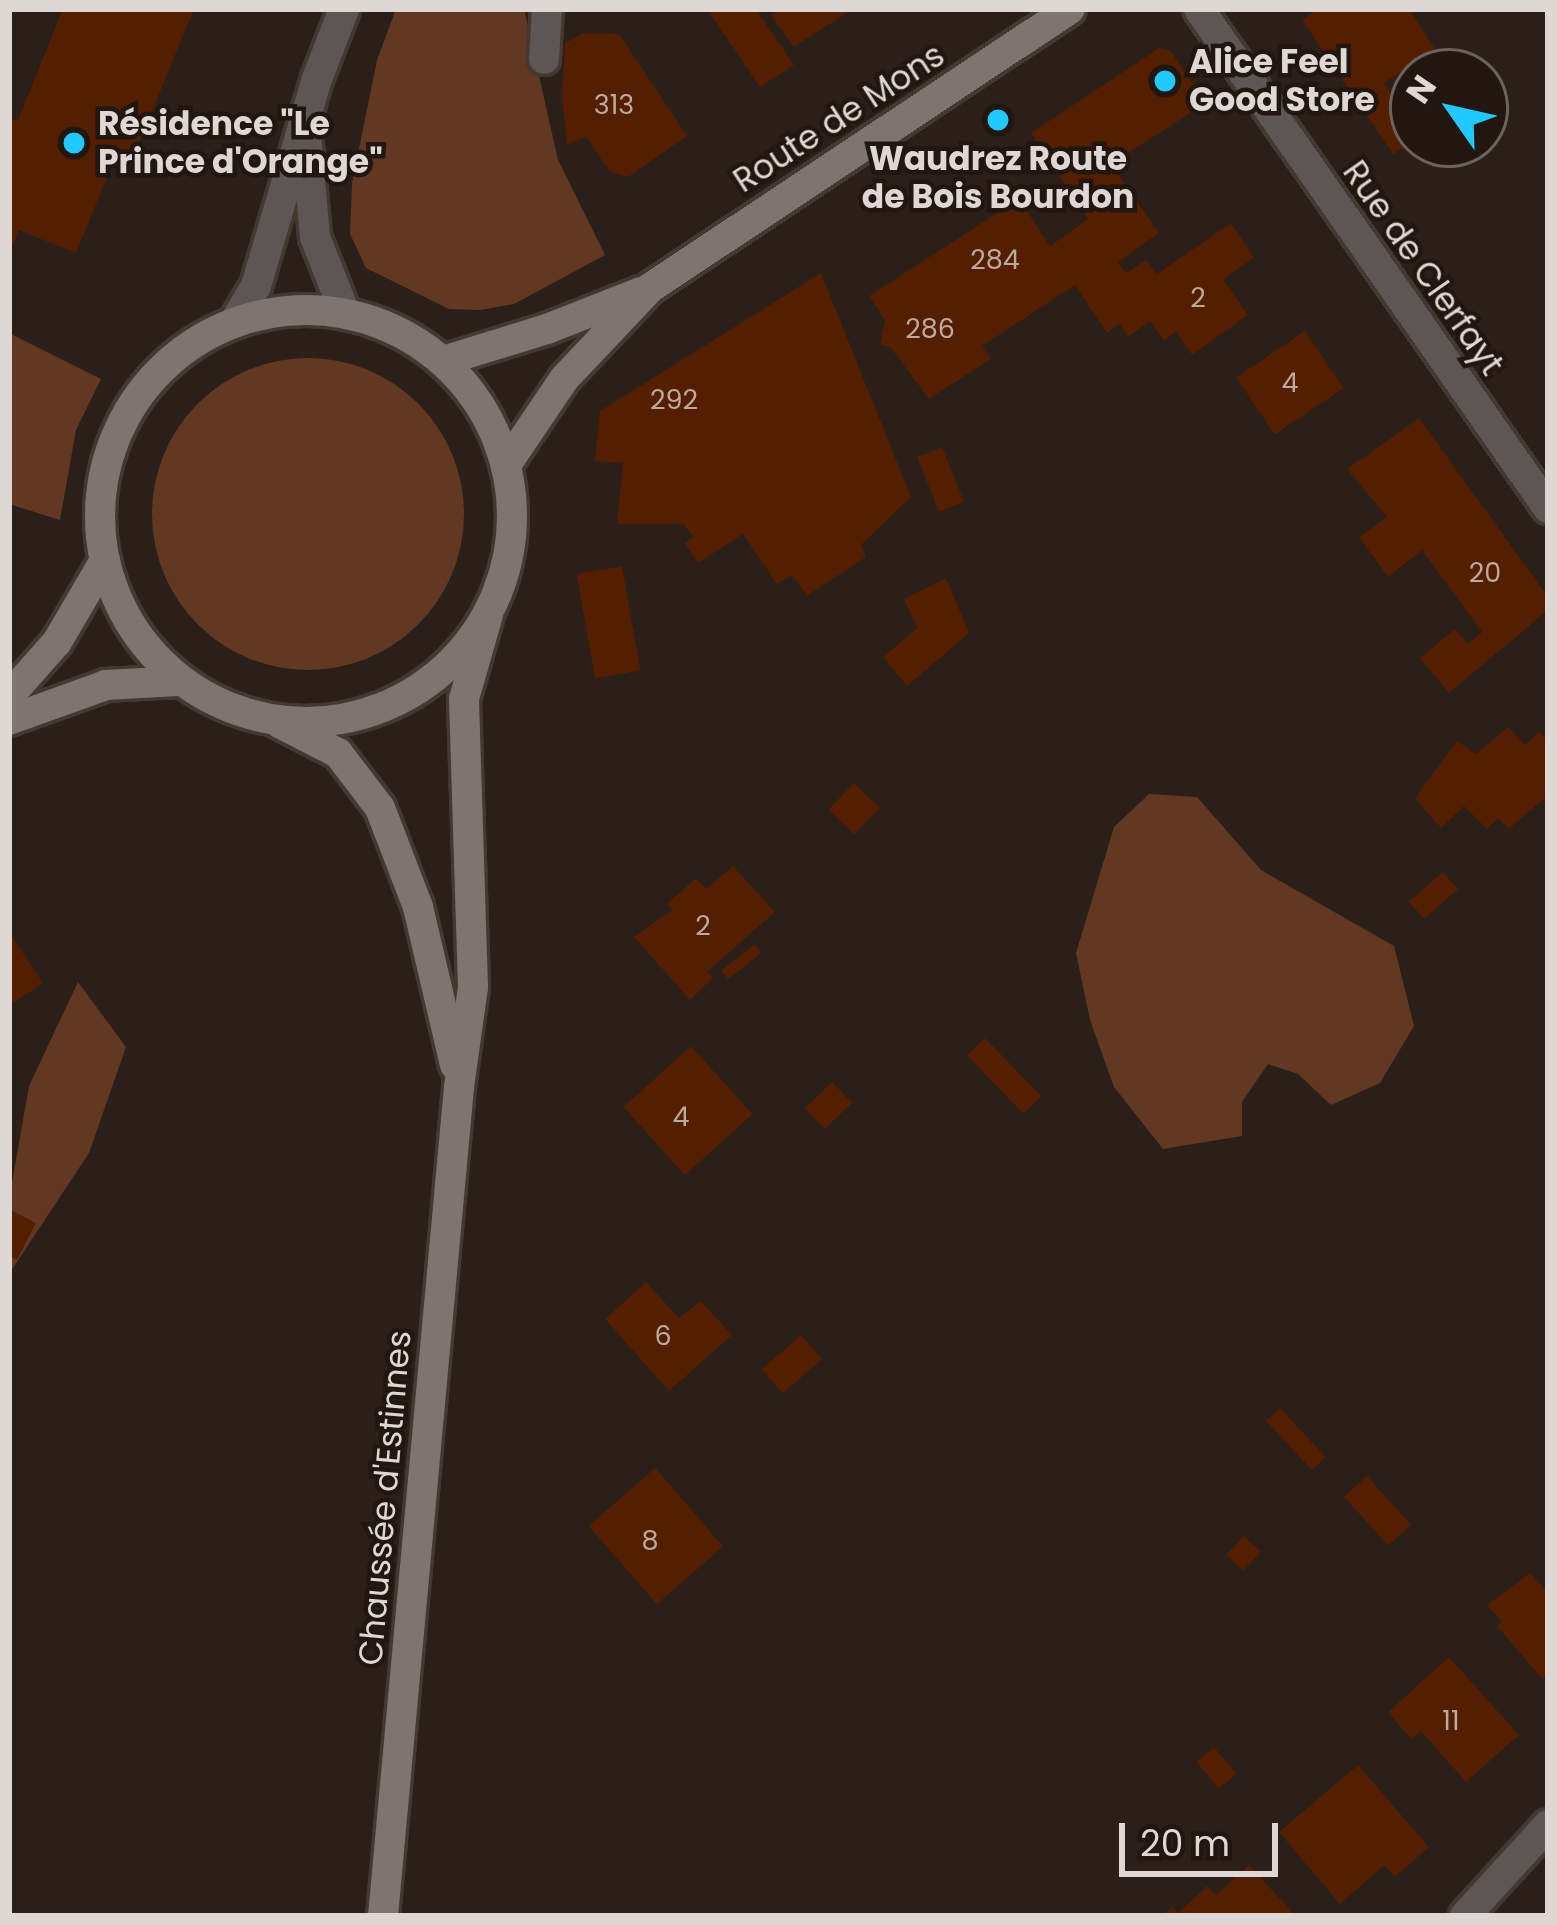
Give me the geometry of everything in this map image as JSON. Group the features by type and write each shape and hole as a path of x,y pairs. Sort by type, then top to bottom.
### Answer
{"main road":[{"name":"Route de Mons","path":"442,361 547,329 650,288 1070,9"},
{"name":"Route de Mons","path":"506,465 564,379 650,288"},
{"path":"289,310 345,313 380,323 442,361 482,409 506,465 511,541 488,615 450,665 398,701 339,721 276,721 242,713 181,681 126,617 105,560 104,477 136,400 196,341 234,323 289,310"},
{"path":"9,696 57,642 105,560"},
{"name":"Chaussée d'Estinnes","path":"383,1916 459,1087 473,987 464,699 488,615"},
{"path":"9,720 106,685 181,681"},
{"name":"Chaussée d'Estinnes","path":"276,721 338,753 380,808 418,907 459,1087"}],"street":[{"path":"234,323 256,286 344,9"},
{"path":"544,59 547,9"},
{"name":"Rue de Clerfayt","path":"1199,9 1548,508"},
{"path":"305,128 315,188 315,237 345,313"},
{"path":"1465,1916 1548,1826"}],"shaded area":[{"path":"396,9 524,9 558,160 605,255 514,304 480,310 449,309 366,268 350,234 352,183 377,60"},
{"path":"9,333 101,379 76,430 60,520 9,504"},
{"path":"308,358 368,370 395,384 418,404 438,427 452,454 464,514 452,574 438,601 418,624 395,644 368,658 308,670 248,658 221,644 198,624 178,601 164,574 152,514 164,454 178,427 198,404 221,384 248,370"},
{"path":"1149,794 1197,797 1261,870 1394,946 1414,1026 1380,1083 1331,1105 1298,1074 1268,1064 1242,1102 1242,1136 1163,1149 1114,1087 1090,1020 1076,953 1114,827"},
{"path":"78,982 126,1047 89,1153 9,1274 9,1200 29,1086"}],"building":[{"name":"Résidence \"Le Prince d'Orange\"","path":"63,9 194,9 127,172 112,165 76,253 19,230 9,254 9,120 18,120"},
{"path":"707,9 756,9 794,65 760,87"},
{"path":"781,9 853,9 794,47 771,15"},
{"path":"1319,9 1409,9 1434,48 1389,48 1389,80 1384,83 1389,90 1389,148 1302,20"},
{"path":"583,33 619,34 687,136 628,177 610,172 586,137 567,145 562,97 565,43"},
{"path":"1159,48 1170,50 1206,103 1111,164 1159,233 1118,262 1126,273 1146,260 1157,274 1231,223 1254,258 1223,279 1248,315 1192,355 1176,331 1164,341 1150,321 1128,337 1120,324 1107,333 1075,285 982,346 991,359 929,399 891,348 880,345 885,320 869,296 1019,199 1050,246 1088,219 1031,133"},
{"path":"821,273 911,497 861,545 866,557 807,596 792,575 777,584 743,534 698,563 684,543 694,537 683,524 617,524 623,463 595,461 600,411"},
{"path":"1305,331 1344,388 1275,435 1236,377"},
{"path":"1419,418 1548,597 1548,610 1449,693 1420,658 1455,629 1468,644 1482,632 1422,550 1388,577 1359,537 1387,517 1347,469"},
{"path":"942,447 964,502 939,512 917,457"},
{"path":"622,566 640,670 595,678 577,574"},
{"path":"946,578 969,633 907,686 883,657 917,628 904,599"},
{"path":"1508,727 1525,745 1539,732 1548,741 1548,795 1509,829 1498,818 1487,829 1464,806 1441,828 1415,798 1457,741 1476,754"},
{"path":"854,783 880,808 854,835 828,810"},
{"path":"733,866 775,912 707,972 713,978 690,1000 634,937 672,910 667,904 696,878 706,889"},
{"path":"1443,872 1458,889 1424,919 1409,902"},
{"path":"9,932 43,983 9,1006"},
{"path":"755,944 762,953 728,979 721,970"},
{"path":"985,1038 1041,1096 1023,1114 967,1055"},
{"path":"691,1046 753,1114 685,1175 623,1107"},
{"path":"832,1082 852,1103 825,1129 805,1108"},
{"path":"9,1209 36,1223 17,1260 9,1256"},
{"path":"646,1282 679,1318 701,1301 732,1335 669,1391 605,1319"},
{"path":"801,1335 822,1359 783,1393 762,1369"},
{"path":"1280,1408 1326,1457 1312,1470 1266,1421"},
{"path":"655,1468 723,1546 657,1604 589,1526"},
{"path":"1367,1476 1411,1525 1388,1546 1344,1497"},
{"path":"1244,1536 1261,1552 1243,1571 1226,1555"},
{"path":"1530,1573 1544,1588 1548,1584 1548,1674 1542,1679 1497,1626 1502,1622 1487,1605"},
{"path":"1449,1657 1519,1735 1466,1782 1421,1731 1411,1739 1388,1712"},
{"path":"1214,1747 1236,1774 1219,1789 1196,1762"},
{"path":"1358,1765 1429,1847 1395,1877 1384,1865 1340,1904 1279,1832"},
{"path":"1249,1865 1296,1916 1161,1916 1172,1907 1178,1913 1207,1886 1216,1895"}],"place":[{"name":"Alice Feel Good Store","path":"1165,81"},
{"name":"Waudrez Route de Bois Bourdon","path":"998,120"},
{"name":"Résidence \"Le Prince d'Orange\"","path":"74,143"}]}
